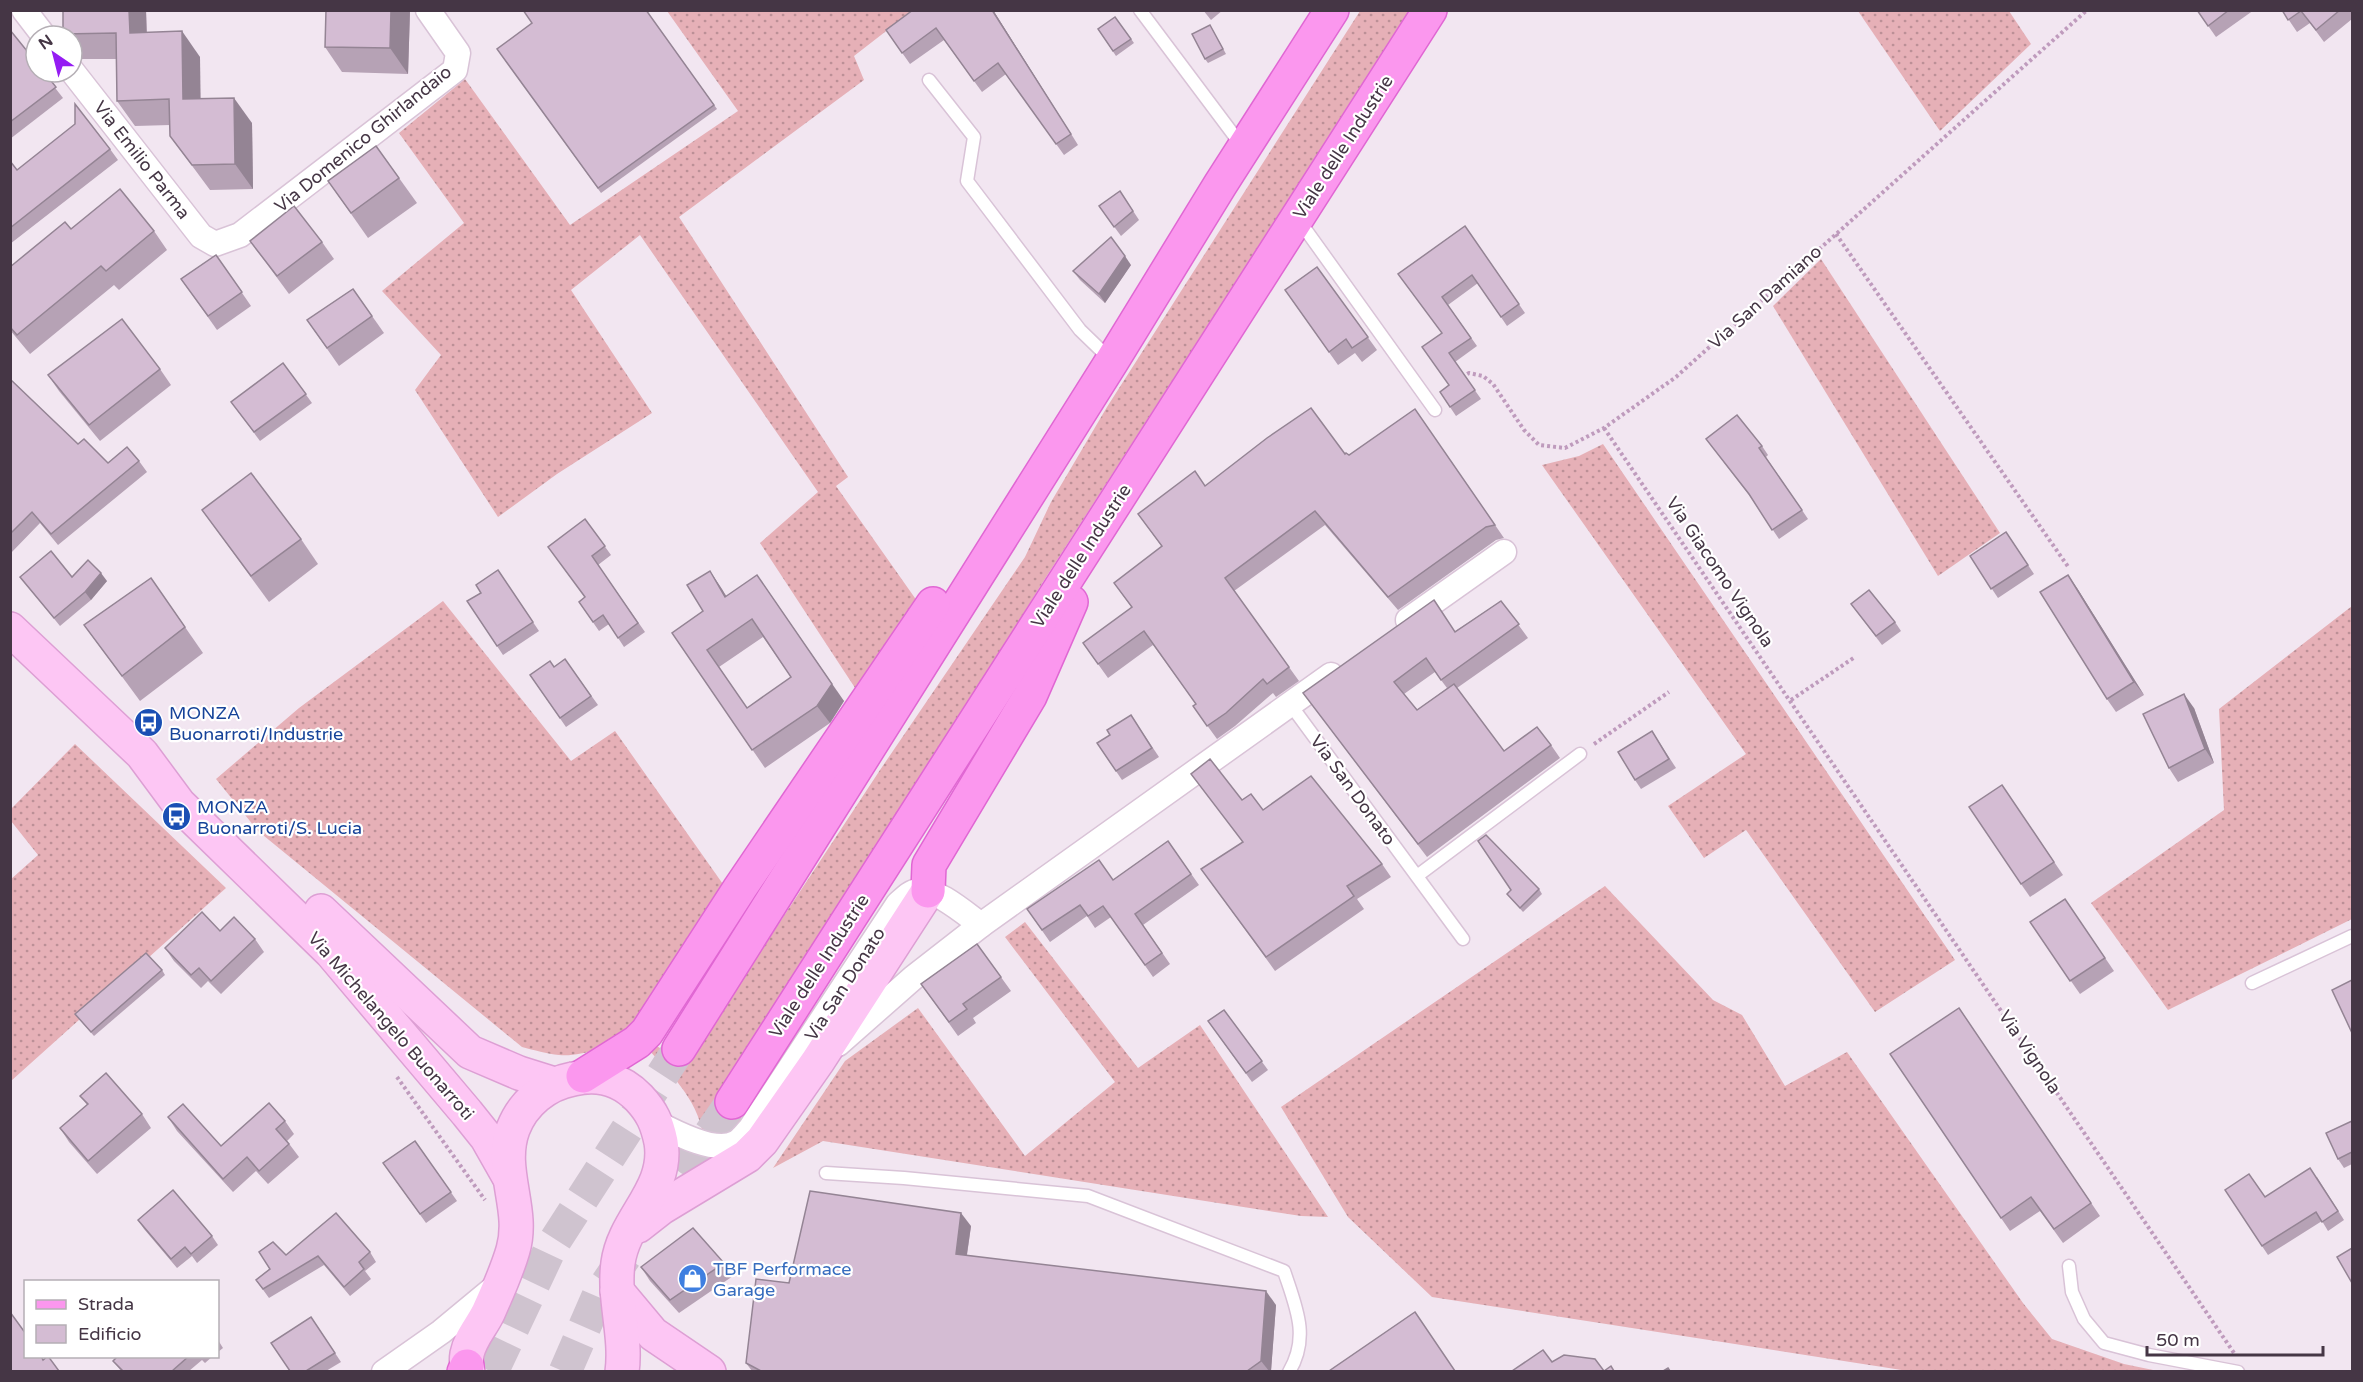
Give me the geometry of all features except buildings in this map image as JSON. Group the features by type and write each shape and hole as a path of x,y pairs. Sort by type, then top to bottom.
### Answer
{"main road":[{"path":"679,1049 1332,10"},
{"name":"Viale delle Industrie","path":"732,1102 1430,10"},
{"path":"569,1080 637,1042 647,1032 740,888 1014,485 1061,441"},
{"path":"928,891 929,865 1030,696 1111,509"}],"street":[{"path":"24,10 35,24"},
{"name":"Via Domenico Ghirlandaio","path":"215,244 240,235 455,70 458,53 428,10"},
{"name":"Via Emilio Parma","path":"81,84 201,237 215,244"},
{"path":"1388,634 1504,552"},
{"name":"Via Michelangelo Buonarroti","path":"10,629 142,754 195,789 412,1000 470,1052 519,1073 569,1080"},
{"name":"Via San Donato","path":"818,1061 913,978 981,925 1350,662"},
{"name":"Via Michelangelo Buonarroti","path":"142,754 179,804 331,952 487,1138 508,1175"},
{"name":"Via San Donato","path":"657,1124 680,1135 718,1147 736,1143 750,1129 898,904 917,891 928,891"},
{"path":"626,1235 661,1208 747,1156 775,1124 928,891 981,925"},
{"path":"411,1353 439,1346 466,1366 501,1282 516,1234 515,1200 508,1175 512,1130 519,1115 531,1101 569,1080 598,1076 617,1082 634,1092 648,1107 657,1124 663,1155 651,1195 626,1235 618,1263 621,1371"},
{"path":"384,1371 441,1332 501,1282"},
{"path":"617,1291 653,1334 709,1371"}],"lane":[{"path":"1140,10 1221,121 1244,148"},
{"path":"929,80 974,137 967,181 1080,330 1112,362"},
{"path":"1297,218 1431,405"},
{"name":"Via San Donato","path":"1290,704 1463,939"},
{"path":"1417,876 1580,754"},
{"path":"2252,983 2352,936"},
{"path":"826,1173 904,1178 1088,1196 1284,1271 1298,1313 1300,1348 1289,1371"},
{"path":"2069,1266 2072,1292 2084,1319 2104,1343 2149,1355 2239,1367"}],"path":[{"name":"Via San Damiano","path":"1431,405 1469,373 1483,375 1493,384 1524,430 1539,445 1565,448 1604,428 1676,377 2088,10"},
{"path":"1836,234 2069,568"},
{"name":"Via Giacomo Vignola","path":"1604,428 1813,732"},
{"path":"1791,701 1856,657"},
{"path":"1580,754 1670,692"},
{"name":"Via Vignola","path":"1813,732 2239,1367"},
{"path":"391,1069 490,1209"}],"shaded area":[{"path":"667,11 912,11 854,56 864,80 679,217 848,477 836,486 922,608 861,697 760,543 818,492 640,235 571,290 652,413 557,474 498,517 415,390 441,355 382,291 464,223 399,133 465,79 570,225 738,111"},
{"path":"1360,11 1410,11 1041,585 963,713 715,1097 748,1123 727,1132 703,1134 700,1121 689,1098 647,1048 651,1043 687,1063 880,770 1025,557 1051,502 1107,407"},
{"path":"1858,11 2009,11 2031,44 1940,131"},
{"path":"1821,259 2000,533 1938,576 1773,306"},
{"path":"1603,444 1955,960 1875,1012 1746,830 1704,858 1668,806 1746,754 1542,465 1579,456"},
{"path":"443,601 571,761 615,731 725,887 630,1029 611,1043 594,1050 559,1055 522,1047 258,831 216,779 299,708"},
{"path":"2352,606 2352,919 2168,1010 2091,903 2224,810 2219,709"},
{"path":"75,744 226,888 11,1081 10,880 38,855 11,821 11,809"},
{"path":"1605,886 1713,1000 1742,1015 1785,1086 1847,1052 2023,1303 2052,1339 2124,1364 2158,1371 1908,1371 1432,1297 1348,1217 1281,1107"},
{"path":"1025,922 1138,1068 1200,1025 1328,1217 1301,1216 823,1141 773,1168 845,1061 918,1008 1025,1156 1115,1082 1005,937"}],"tunnel":[{"path":"492,1372 551,1247 679,1049"},
{"path":"654,1214 732,1102"},
{"path":"565,1372 598,1296 627,1254"}],"place":[{"name":"MONZA Buonarroti/Industrie","path":"148,723"},
{"name":"MONZA Buonarroti/S. Lucia","path":"176,817"},
{"name":"TBF Performace Garage","path":"692,1279"}]}
